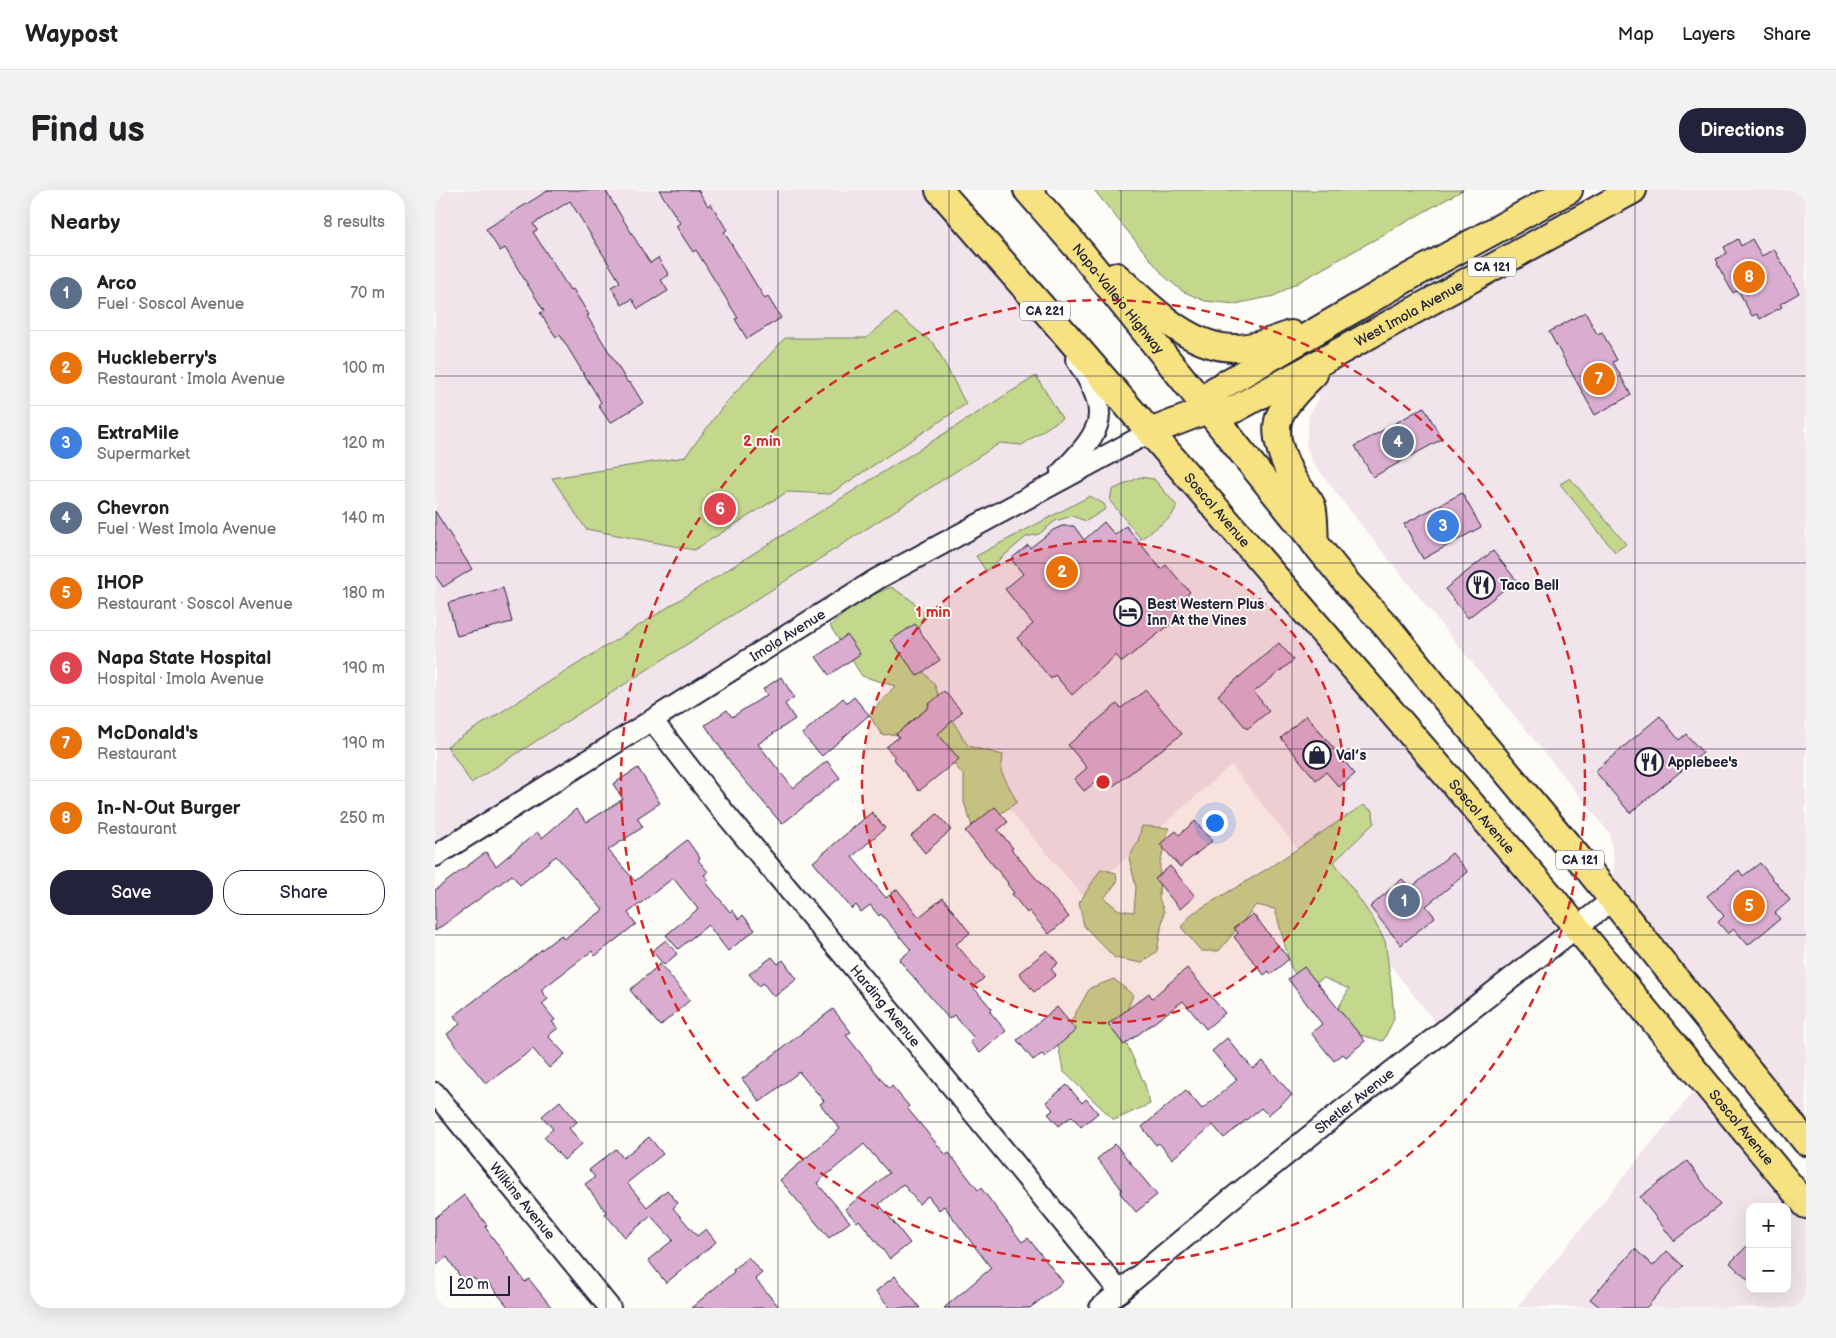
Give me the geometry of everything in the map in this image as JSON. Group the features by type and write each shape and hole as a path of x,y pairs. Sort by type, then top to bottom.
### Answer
{"main road":[{"name":"CA 221","path":"939,190 1150,432"},
{"name":"Napa-Vallejo Highway","path":"1027,190 1108,286 1207,410"},
{"name":"West Imola Avenue","path":"1207,410 1210,396 1215,390 1409,278 1569,190"},
{"name":"West Imola Avenue","path":"1150,432 1207,410 1225,412 1235,409 1633,190"},
{"path":"1052,219 1161,315 1197,339 1226,348 1246,347 1290,334 1409,278"},
{"name":"CA 121","path":"1351,345 1313,376 1296,393 1280,414 1278,421 1278,438 1288,466 1298,487 1312,507 1315,544 1389,630 1612,900 1806,1142"},
{"path":"1207,410 1315,544"},
{"name":"Soscol Avenue","path":"1150,432 1549,894 1806,1205"}],"street":[{"path":"1042,307 1090,382 1099,411 1097,429 1093,437 1048,487"},
{"name":"Imola Avenue","path":"435,856 877,579 1150,432"},
{"name":"Harding Avenue","path":"651,720 735,827 907,1032 1120,1292"},
{"name":"Shetler Avenue","path":"1100,1308 1231,1199 1387,1074 1612,900"},
{"name":"Wilkins Avenue","path":"435,1092 609,1308"}],"shaded area":[{"path":"435,190 939,190 1042,307 1099,411 1050,485 1150,432 1576,928 1443,1032 1231,765 1083,896 833,607 435,856"},
{"path":"1633,190 1806,190 1806,1141 1612,900 1614,864 1610,834 1362,526 1311,460 1306,444 1309,415 1320,397 1304,385"},
{"path":"1703,1080 1806,1205 1806,1308 1517,1307"}],"green space":[{"path":"1094,190 1463,190 1274,296 1235,304 1205,301 1182,291 1164,276"},
{"path":"896,313 935,345 966,404 830,494 787,492 694,550 586,529 552,478 685,457 724,405 785,338 866,338"},
{"path":"1036,376 1062,418 1022,445 1000,443 471,783 447,746"},
{"path":"1140,477 1154,479 1177,506 1171,517 1141,539 1110,501 1112,490"},
{"path":"1570,478 1626,544 1615,552 1560,484"},
{"path":"1090,496 1104,504 1106,509 1086,521 1072,516 1055,521 1039,534 1026,537 986,571 976,556"},
{"path":"891,587 911,600 925,613 912,642 915,662 934,684 944,707 968,746 1003,755 1001,771 1017,802 986,824 972,826 964,802 964,776 940,747 914,733 882,735 869,715 895,686 862,676 830,626 859,601"},
{"path":"1363,805 1373,811 1374,823 1334,862 1373,919 1385,941 1394,1019 1383,1041 1348,1032 1333,1017 1349,989 1324,978 1305,987 1291,968 1275,909 1256,905 1219,951 1201,951 1181,927 1193,913 1267,869"},
{"path":"1142,826 1169,828 1160,863 1159,898 1164,912 1157,951 1142,963 1115,958 1084,926 1079,903 1101,869 1116,873 1117,882 1104,898 1119,910 1134,912 1136,887 1129,858 1138,841"},
{"path":"1114,979 1133,995 1120,1029 1145,1085 1150,1104 1114,1120 1063,1071 1058,1044 1090,988"}],"building":[{"path":"549,190 605,190 650,263 658,258 669,275 661,280 668,291 638,309 632,299 622,305 611,287 620,282 570,201 533,224 537,230 533,232 570,290 573,289 589,315 587,316 628,383 630,382 643,403 610,423 598,405 601,402 560,335 556,337 540,313 544,311 505,248 500,251 486,229"},
{"path":"659,190 698,190 708,206 711,204 727,230 724,232 765,299 768,297 781,318 747,339 735,319 738,318 696,250 693,252 676,226 680,223"},
{"path":"1738,239 1741,246 1752,239 1762,256 1774,249 1799,293 1780,304 1782,307 1760,319 1757,314 1752,316 1738,290 1733,293 1717,264 1716,259 1727,253 1724,247"},
{"path":"1585,312 1597,334 1602,332 1617,360 1613,362 1631,395 1595,415 1549,332"},
{"path":"1424,407 1442,439 1373,477 1355,446"},
{"path":"1462,493 1481,527 1423,559 1404,524"},
{"path":"435,511 472,569 443,587 435,575"},
{"name":"Best Western Plus Inn At the Vines","path":"1104,522 1115,535 1126,526 1161,569 1166,565 1190,592 1174,607 1181,616 1122,662 1116,655 1072,695 1055,675 1051,679 1017,638 1033,624 1005,589 1023,574 1011,559 1028,545 1030,548 1053,530 1062,526 1074,526 1084,540"},
{"name":"Taco Bell","path":"1493,551 1516,580 1468,618 1445,589"},
{"path":"503,588 512,622 457,636 448,603"},
{"path":"915,624 940,660 917,676 891,640"},
{"path":"847,635 860,654 829,675 816,657"},
{"path":"1279,643 1294,660 1254,692 1269,711 1247,729 1218,695"},
{"path":"781,677 794,697 785,704 795,719 758,744 793,788 827,761 840,778 782,824 735,769 705,725 727,710 732,717 767,695 763,689"},
{"path":"1146,690 1182,734 1112,787 1103,776 1084,791 1074,779 1087,768 1068,745 1117,704 1121,708"},
{"path":"944,691 962,712 938,734 959,759 919,791 886,747 899,737 896,734 929,707 928,705"},
{"path":"854,697 869,715 822,756 802,734 843,698 847,703"},
{"name":"Val’s","path":"1306,715 1355,774 1339,787 1326,772 1316,780 1281,738"},
{"name":"Applebee's","path":"1660,716 1679,740 1686,734 1703,753 1630,813 1595,771"},
{"path":"638,768 660,803 637,818 643,827 608,850 635,881 687,840 700,858 698,860 708,872 704,875 709,880 706,882 730,912 732,910 739,919 743,915 755,930 728,951 708,925 678,949 666,935 698,909 673,878 628,913 636,924 595,956 592,951 541,990 548,999 542,1004 555,1020 552,1022 558,1028 548,1036 565,1054 549,1068 533,1049 486,1084 447,1034 460,1024 454,1016 561,935 564,939 603,910 556,856 520,885 512,875 435,931 435,890 486,852 496,866 537,832 542,838 576,809 587,822 623,799 613,784"},
{"path":"995,807 1008,822 998,830 1013,848 1011,849 1069,917 1049,934 1029,911 1027,913 1012,894 1014,893 1008,883 965,831"},
{"path":"872,812 885,828 852,857 886,898 897,889 919,917 943,898 970,933 956,944 984,978 973,987 992,1009 990,1012 1006,1031 980,1053 970,1042 974,1038 954,1015 949,1019 899,960 911,950 881,914 879,916 870,905 861,912 856,905 852,909 813,862"},
{"path":"937,814 951,830 925,853 911,836"},
{"path":"1195,821 1212,841 1180,867 1160,844 1176,831 1179,835"},
{"path":"1452,853 1468,872 1426,906 1435,917 1401,945 1370,907 1402,879 1411,888"},
{"path":"1760,863 1790,900 1775,913 1780,919 1748,945 1734,929 1728,934 1718,922 1724,916 1707,896 1739,870 1743,876"},
{"path":"1170,866 1195,896 1180,909 1155,879"},
{"path":"1253,914 1289,959 1271,974 1269,971 1264,975 1234,937 1238,933 1234,928"},
{"path":"666,940 677,954 664,965 652,951"},
{"path":"1047,950 1058,963 1051,969 1056,975 1034,992 1019,973"},
{"path":"772,957 778,964 783,960 797,979 774,997 763,983 759,986 749,974"},
{"path":"660,964 690,1000 660,1026 630,990"},
{"path":"1304,967 1365,1041 1346,1057 1343,1054 1334,1061 1311,1033 1322,1024 1288,979"},
{"path":"1187,968 1225,1013 1206,1029 1183,1001 1124,1045 1108,1024 1149,993 1152,998"},
{"path":"1057,1007 1076,1030 1045,1057 1042,1054 1033,1060 1017,1040"},
{"path":"833,1009 851,1032 846,1035 889,1089 892,1086 909,1106 907,1108 946,1155 949,1153 978,1190 981,1188 1022,1242 1028,1238 1063,1282 1030,1308 944,1308 991,1268 944,1206 939,1210 928,1196 919,1204 903,1184 879,1204 910,1243 890,1259 859,1220 857,1222 845,1209 889,1173 864,1144 817,1183 850,1222 829,1238 780,1180 840,1129 820,1104 824,1101 799,1072 760,1102 742,1079"},
{"path":"1227,1038 1253,1069 1263,1061 1292,1095 1268,1115 1261,1108 1224,1138 1213,1125 1172,1159 1159,1143 1156,1145 1142,1127 1186,1090 1202,1109 1237,1080 1212,1051"},
{"path":"1067,1085 1082,1103 1086,1099 1098,1113 1081,1127 1072,1116 1059,1126 1048,1114 1053,1110 1046,1102"},
{"path":"560,1101 577,1122 569,1128 582,1144 564,1160 544,1137 553,1129 542,1116"},
{"path":"649,1137 663,1154 627,1183 647,1207 667,1190 678,1203 673,1208 697,1236 706,1229 716,1242 666,1283 648,1260 673,1240 651,1216 625,1237 605,1214 606,1212 585,1184 595,1177 589,1170 616,1149 623,1158"},
{"path":"1115,1144 1157,1195 1136,1212 1120,1193 1122,1190 1117,1183 1097,1159"},
{"path":"1687,1161 1720,1205 1674,1241 1640,1197"},
{"path":"464,1195 487,1225 485,1227 525,1282 529,1279 552,1308 509,1308 489,1283 481,1288 474,1278 465,1284 447,1257 435,1266 435,1218"},
{"path":"1746,1247 1746,1278 1730,1263"},
{"path":"1635,1249 1653,1266 1667,1251 1683,1266 1646,1308 1601,1308 1590,1299"},
{"path":"748,1257 762,1273 755,1279 780,1308 691,1308 734,1272 733,1270"},
{"path":"895,1276 920,1308 890,1308 876,1291"}],"place":[{"name":"In-N-Out Burger","path":"1749,277"},
{"name":"McDonald's","path":"1599,379"},
{"name":"Chevron","path":"1398,442"},
{"name":"Napa State Hospital","path":"720,509"},
{"name":"ExtraMile","path":"1443,526"},
{"name":"Huckleberry's","path":"1062,572"},
{"name":"Taco Bell","path":"1481,585"},
{"name":"Best Western Plus Inn At the Vines","path":"1128,612"},
{"name":"Val’s","path":"1317,755"},
{"name":"Applebee's","path":"1649,762"},
{"name":"Arco","path":"1404,901"},
{"name":"IHOP","path":"1749,906"}]}
